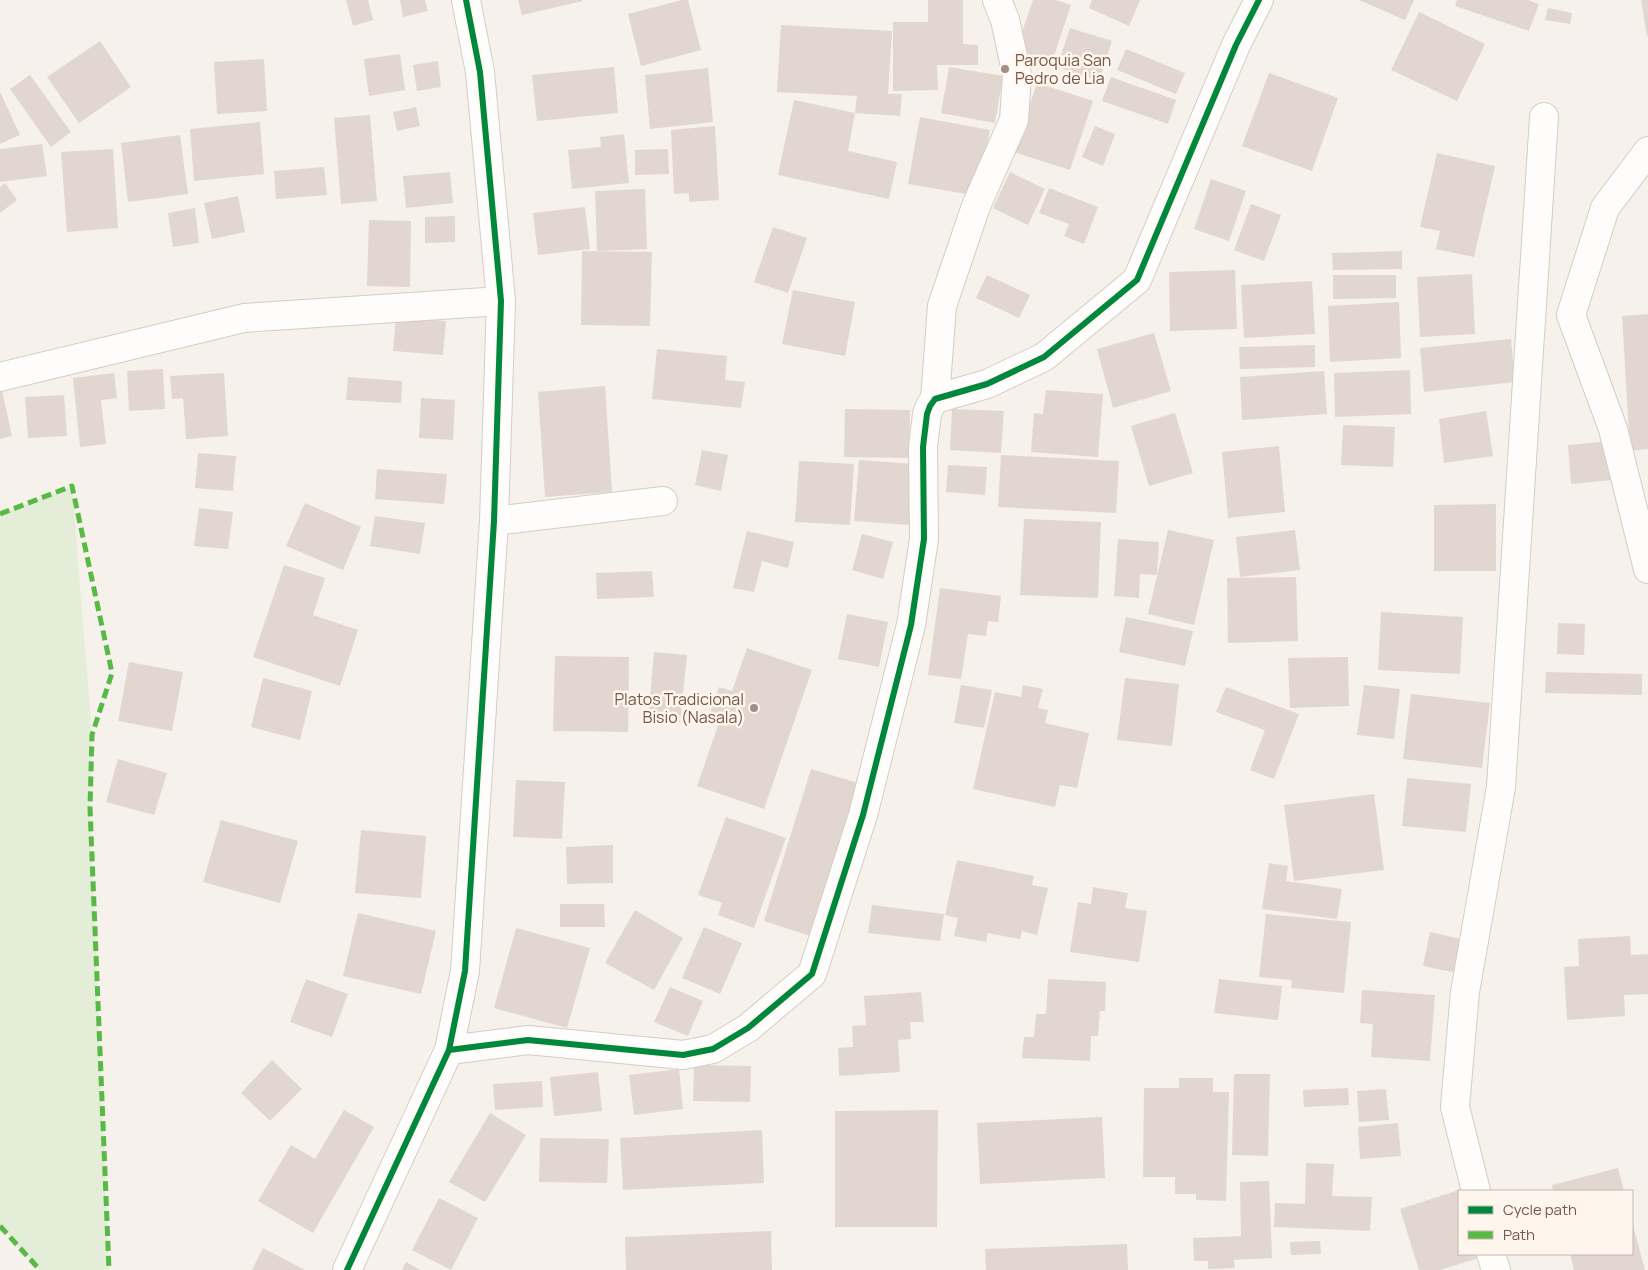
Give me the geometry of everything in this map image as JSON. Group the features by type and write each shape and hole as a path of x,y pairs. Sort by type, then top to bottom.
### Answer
{"street":[{"path":"347,1270 449,1050 465,970 494,521 501,301 493,233 480,72 466,0"},
{"path":"449,1050 528,1040 683,1055 713,1049 748,1028 812,974 863,815 911,626 924,539 923,448 927,414 935,399 942,306 976,206 1014,120 1017,75 1005,20 997,0"},
{"path":"935,399 988,384 1044,357 1137,280 1236,45 1259,0"},
{"path":"1476,1190 1455,1107 1465,992 1501,787 1544,116"},
{"path":"1648,151 1606,208 1571,315 1613,429 1648,568"},
{"path":"0,377 244,318 501,301"},
{"path":"494,521 663,501"},
{"path":"1491,1255 1496,1270"}],"green space":[{"path":"72,486 92,735 90,808 109,1270 40,1270 0,1226 0,514"}],"building":[{"path":"346,0 368,0 373,20 353,26"},
{"path":"400,0 425,0 428,11 403,17"},
{"path":"518,0 582,0 583,1 522,15"},
{"path":"688,0 701,50 641,66 628,14"},
{"path":"928,0 963,0 963,44 978,45 978,65 937,65 938,90 893,91 893,22 928,22"},
{"path":"1033,0 1056,0 1071,5 1052,62 1016,50"},
{"path":"1092,0 1140,0 1129,26 1089,8"},
{"path":"1359,0 1414,0 1405,20"},
{"path":"1457,0 1528,0 1539,4 1529,31 1455,6"},
{"path":"1641,0 1648,0 1648,36 1647,36"},
{"path":"1548,8 1572,13 1570,24 1545,20"},
{"path":"1419,12 1485,44 1457,101 1391,70"},
{"path":"781,25 892,31 888,94 902,94 900,116 855,113 857,96 777,92"},
{"path":"1070,28 1112,41 1099,81 1057,67"},
{"path":"100,41 131,87 79,123 47,77"},
{"path":"1126,49 1185,73 1176,94 1117,70"},
{"path":"400,54 405,90 369,96 364,59"},
{"path":"264,59 267,111 217,114 214,62"},
{"path":"438,61 441,87 417,91 413,65"},
{"path":"614,67 618,113 537,121 532,75"},
{"path":"949,67 1003,76 995,123 941,113"},
{"path":"708,68 713,122 650,129 645,75"},
{"path":"1269,73 1338,98 1312,171 1242,146"},
{"path":"30,75 71,132 51,147 10,89"},
{"path":"1111,77 1176,100 1168,124 1102,101"},
{"path":"1037,83 1093,101 1070,170 1014,152"},
{"path":"0,92 20,135 0,144"},
{"path":"794,100 855,113 848,151 897,162 889,199 778,175"},
{"path":"416,107 420,126 397,131 393,112"},
{"path":"370,115 377,201 341,204 334,118"},
{"path":"920,117 990,130 978,196 908,184"},
{"path":"260,122 264,174 194,181 190,129"},
{"path":"715,126 719,200 689,202 689,193 674,194 671,130"},
{"path":"1095,126 1115,134 1103,166 1082,157"},
{"path":"624,134 629,183 572,189 568,150 601,147 600,137"},
{"path":"180,135 188,194 128,202 121,143"},
{"path":"42,144 47,176 0,182 0,149"},
{"path":"113,149 118,228 67,232 61,152"},
{"path":"668,149 669,174 635,175 635,150"},
{"path":"1437,153 1495,166 1474,257 1436,249 1440,231 1420,227"},
{"path":"324,167 327,195 276,199 274,171"},
{"path":"450,172 453,203 406,208 403,176"},
{"path":"1010,172 1045,189 1028,225 993,208"},
{"path":"1211,179 1246,191 1229,241 1194,229"},
{"path":"5,183 17,200 0,213 0,187"},
{"path":"1049,188 1098,207 1084,244 1064,236 1069,224 1039,213"},
{"path":"645,189 647,249 597,251 595,191"},
{"path":"238,196 245,232 212,239 204,203"},
{"path":"1251,204 1281,215 1264,261 1234,250"},
{"path":"585,207 590,249 538,255 533,213"},
{"path":"195,208 199,243 173,247 168,213"},
{"path":"455,216 455,242 425,243 425,217"},
{"path":"369,220 411,221 410,287 367,286"},
{"path":"773,227 807,238 788,293 754,282"},
{"path":"582,251 652,252 650,326 581,325"},
{"path":"1402,251 1402,269 1333,270 1332,253"},
{"path":"1235,270 1237,329 1170,331 1169,272"},
{"path":"1472,274 1475,334 1420,337 1417,277"},
{"path":"987,275 1030,295 1019,318 976,298"},
{"path":"1333,275 1396,275 1396,298 1333,299"},
{"path":"1312,281 1315,334 1244,338 1241,285"},
{"path":"793,290 855,302 845,356 782,344"},
{"path":"1399,302 1401,358 1330,362 1328,306"},
{"path":"1648,314 1648,449 1630,451 1622,316"},
{"path":"396,317 446,321 443,355 393,351"},
{"path":"1154,333 1171,391 1113,408 1097,349"},
{"path":"1511,339 1515,382 1424,392 1420,348"},
{"path":"1315,345 1315,367 1240,369 1239,347"},
{"path":"657,349 727,356 725,380 745,382 741,408 652,399"},
{"path":"163,369 165,409 129,411 127,371"},
{"path":"1410,370 1411,414 1335,417 1334,373"},
{"path":"1324,371 1327,414 1242,420 1240,377"},
{"path":"114,373 117,398 101,400 106,444 80,447 73,378"},
{"path":"224,373 228,436 186,439 183,398 172,399 170,376"},
{"path":"348,377 402,381 401,403 346,400"},
{"path":"605,386 612,492 545,497 538,392"},
{"path":"1046,390 1103,394 1098,457 1031,452 1034,413 1043,414"},
{"path":"2,391 12,436 0,439 0,392"},
{"path":"64,395 67,436 28,438 25,397"},
{"path":"421,398 455,400 453,440 419,438"},
{"path":"845,409 910,410 909,458 844,457"},
{"path":"952,409 1004,411 1001,453 950,450"},
{"path":"1486,411 1493,456 1444,463 1439,419"},
{"path":"1175,413 1193,473 1149,486 1131,426"},
{"path":"1343,425 1395,427 1393,467 1341,465"},
{"path":"1610,441 1613,480 1571,484 1568,445"},
{"path":"1279,446 1285,512 1228,518 1222,452"},
{"path":"702,450 728,455 721,491 695,485"},
{"path":"198,453 236,456 233,491 195,488"},
{"path":"1001,455 1119,461 1116,513 998,507"},
{"path":"859,460 914,464 909,525 854,521"},
{"path":"799,461 854,464 850,525 795,522"},
{"path":"948,465 987,467 985,495 946,492"},
{"path":"377,469 447,474 444,504 375,499"},
{"path":"305,503 361,527 343,570 286,546"},
{"path":"1496,504 1496,571 1434,571 1434,505"},
{"path":"199,508 233,512 228,549 194,546"},
{"path":"375,516 425,523 420,554 370,546"},
{"path":"1024,519 1101,522 1098,598 1020,595"},
{"path":"1168,530 1214,540 1194,625 1148,614"},
{"path":"1295,530 1300,570 1240,577 1236,537"},
{"path":"747,531 794,542 788,568 762,561 754,592 733,588"},
{"path":"862,534 893,542 883,579 852,570"},
{"path":"1118,539 1159,542 1157,575 1140,574 1139,598 1114,596"},
{"path":"284,565 325,578 313,615 358,630 340,686 253,657"},
{"path":"652,571 654,597 597,599 596,573"},
{"path":"1296,577 1298,641 1228,643 1227,578"},
{"path":"940,588 1001,596 998,622 988,621 986,636 968,634 961,679 928,675"},
{"path":"1381,612 1463,617 1460,674 1378,670"},
{"path":"847,614 888,622 879,667 838,659"},
{"path":"1126,617 1193,631 1185,666 1119,652"},
{"path":"1558,623 1585,624 1584,655 1557,654"},
{"path":"747,648 812,670 764,809 697,786 720,720 709,716 719,687 732,691"},
{"path":"654,652 687,655 680,722 648,719"},
{"path":"555,656 629,657 628,732 553,731"},
{"path":"1348,657 1349,706 1290,708 1288,658"},
{"path":"129,662 183,672 172,731 118,721"},
{"path":"1546,672 1642,674 1642,695 1545,693"},
{"path":"263,678 312,691 300,740 251,727"},
{"path":"1125,678 1179,684 1172,746 1117,740"},
{"path":"961,685 992,690 984,728 954,723"},
{"path":"1023,685 1043,689 1038,708 1048,710 1045,723 1089,733 1077,788 1060,785 1055,807 973,789 995,692 1021,697"},
{"path":"1364,685 1400,689 1394,739 1357,735"},
{"path":"1226,687 1299,714 1274,779 1250,770 1265,730 1216,712"},
{"path":"1411,694 1490,703 1482,768 1403,759"},
{"path":"118,759 167,773 154,815 106,802"},
{"path":"811,769 858,783 811,936 764,921"},
{"path":"1407,778 1471,784 1466,832 1402,826"},
{"path":"516,780 565,782 562,839 513,837"},
{"path":"1374,794 1384,870 1294,881 1284,805"},
{"path":"726,817 786,838 754,928 718,915 722,903 698,895"},
{"path":"221,820 298,841 280,903 203,882"},
{"path":"361,830 426,836 421,898 355,893"},
{"path":"613,845 613,883 567,884 566,847"},
{"path":"957,860 1034,876 1032,885 1048,888 1037,935 1022,931 1020,939 988,933 986,942 954,936 958,918 945,915"},
{"path":"1269,863 1288,866 1286,881 1342,889 1337,919 1262,909"},
{"path":"1093,887 1128,893 1125,908 1147,911 1139,962 1070,952 1078,902 1091,904"},
{"path":"560,904 604,904 605,927 560,927"},
{"path":"872,905 944,914 940,941 868,933"},
{"path":"635,910 683,938 654,990 605,963"},
{"path":"358,913 436,931 421,994 343,976"},
{"path":"1266,914 1351,922 1344,993 1291,988 1292,980 1259,977"},
{"path":"704,927 742,943 720,994 682,978"},
{"path":"516,928 590,948 567,1028 494,1008"},
{"path":"1430,932 1465,940 1457,973 1423,966"},
{"path":"1630,936 1631,955 1648,954 1648,994 1624,995 1625,1016 1567,1020 1564,967 1579,966 1578,939"},
{"path":"306,979 348,994 332,1037 290,1022"},
{"path":"1048,979 1106,982 1105,1011 1100,1011 1098,1036 1091,1036 1090,1061 1022,1058 1024,1037 1034,1037 1036,1014 1046,1014"},
{"path":"1219,979 1282,986 1278,1020 1214,1013"},
{"path":"670,987 703,1001 688,1036 654,1022"},
{"path":"1362,990 1435,995 1430,1061 1371,1057 1373,1024 1360,1023"},
{"path":"921,992 924,1022 910,1022 911,1039 898,1040 900,1072 839,1076 838,1048 853,1047 852,1026 866,1025 864,996"},
{"path":"272,1060 302,1089 270,1121 241,1093"},
{"path":"694,1065 751,1066 750,1102 693,1101"},
{"path":"679,1069 683,1109 634,1115 629,1075"},
{"path":"598,1072 602,1111 554,1116 550,1077"},
{"path":"1234,1074 1270,1074 1268,1156 1232,1155"},
{"path":"1179,1078 1213,1078 1213,1092 1229,1092 1226,1201 1196,1200 1196,1194 1175,1194 1175,1177 1143,1177 1144,1088 1179,1088"},
{"path":"542,1081 543,1107 495,1110 493,1084"},
{"path":"1348,1088 1349,1105 1304,1107 1303,1090"},
{"path":"1386,1089 1389,1120 1359,1122 1357,1091"},
{"path":"344,1110 374,1127 313,1233 258,1201 291,1145 315,1159"},
{"path":"938,1110 937,1227 835,1227 835,1111"},
{"path":"490,1113 526,1135 485,1202 449,1182"},
{"path":"1102,1117 1105,1178 980,1184 977,1123"},
{"path":"1398,1123 1401,1156 1360,1159 1358,1127"},
{"path":"762,1130 764,1183 623,1190 620,1138"},
{"path":"540,1138 609,1139 607,1183 539,1182"},
{"path":"1306,1163 1334,1164 1332,1196 1372,1197 1370,1231 1274,1227 1275,1203 1305,1204"},
{"path":"1618,1168 1624,1190 1553,1190 1552,1185"},
{"path":"1269,1181 1272,1258 1234,1260 1235,1268 1208,1269 1208,1261 1194,1261 1193,1238 1241,1236 1240,1182"},
{"path":"1458,1190 1458,1255 1481,1255 1482,1257 1440,1270 1419,1270 1400,1209"},
{"path":"439,1198 478,1218 451,1270 412,1250"},
{"path":"1633,1226 1645,1270 1574,1270 1570,1255 1633,1255"},
{"path":"771,1231 772,1270 626,1270 625,1237"},
{"path":"1320,1241 1321,1254 1291,1255 1290,1242"},
{"path":"1127,1244 1128,1270 986,1270 985,1249"},
{"path":"263,1248 305,1270 252,1270"},
{"path":"406,1262 420,1270 402,1270"}],"marked path":[{"path":"0,514 72,486 112,673 92,735 90,808 109,1270"},
{"path":"0,1226 40,1270"}],"cycle path":[{"path":"347,1270 449,1050 465,971 494,521 501,301 480,72 466,0"},
{"path":"449,1050 528,1040 683,1055 713,1049 748,1028 812,974 863,815 911,625 924,539 923,447 927,414 930,406 935,399 987,384 1044,357 1137,280 1236,45 1259,0"}],"place":[{"name":"Paroquia San Pedro de Lia","path":"1005,69"},
{"name":"Platos Tradicional Bisio (Nasala)","path":"754,708"}]}
